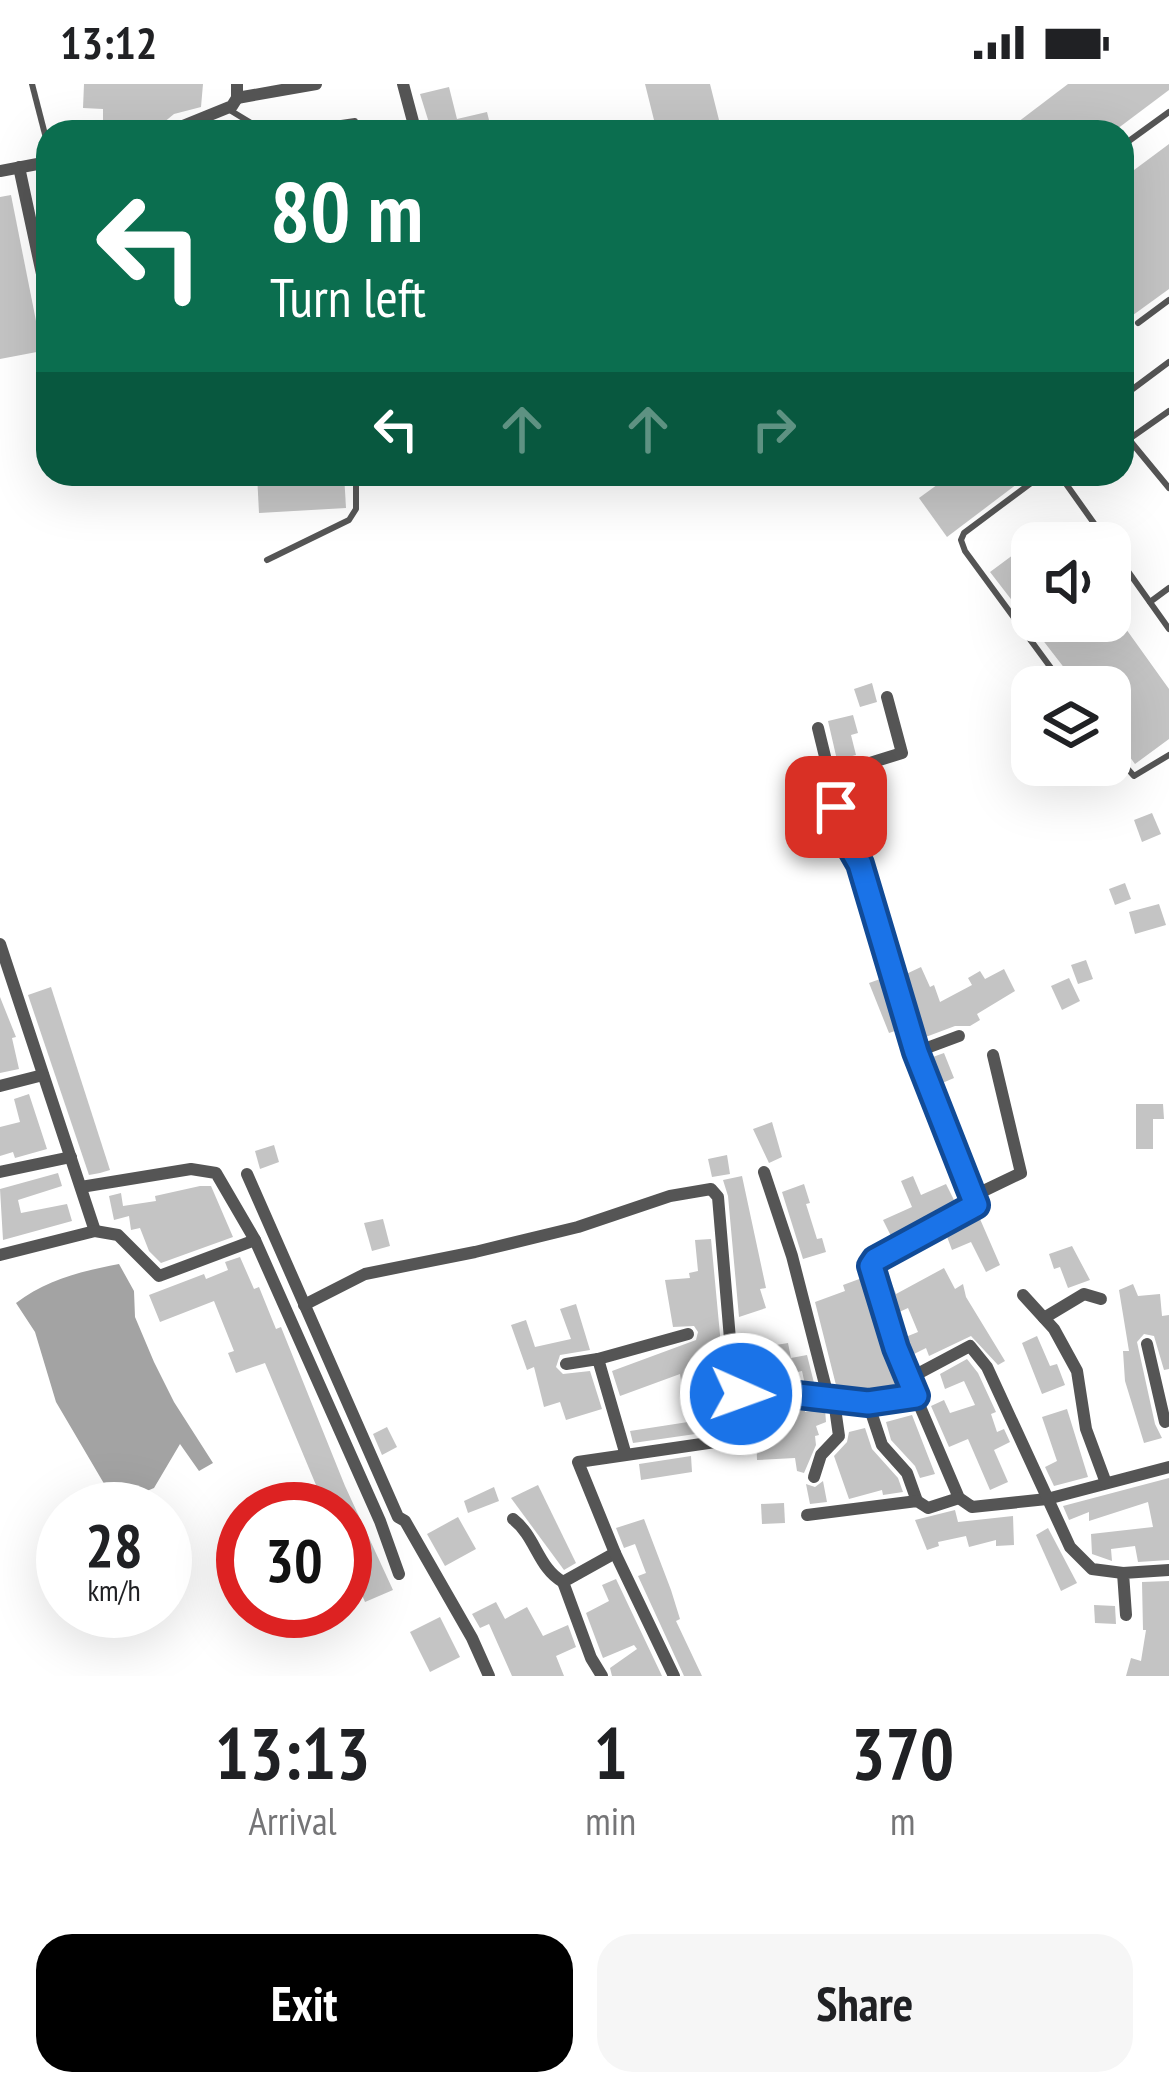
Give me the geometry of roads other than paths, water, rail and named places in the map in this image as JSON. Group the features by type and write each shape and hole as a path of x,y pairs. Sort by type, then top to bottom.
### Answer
{"street":[{"path":"191,120 234,97 316,84"},
{"path":"403,84 413,120"},
{"path":"0,171 36,164"},
{"path":"19,167 36,246"},
{"path":"828,776 902,753 887,697"},
{"path":"818,728 845,838 860,864 916,1052 976,1205 871,1266 908,1379 959,1498 972,1507 1047,1499 1169,1467"},
{"path":"0,944 95,1231"},
{"path":"0,998 17,994"},
{"path":"916,1052 959,1036"},
{"path":"973,1196 1021,1173 993,1055"},
{"path":"0,1086 44,1076"},
{"path":"0,1172 70,1157"},
{"path":"81,1187 208,1169 216,1173 255,1240 399,1574"},
{"path":"764,1172 792,1256 839,1436 821,1455 814,1477"},
{"path":"247,1174 398,1517"},
{"path":"304,1304 365,1274 578,1227 670,1196 711,1189 718,1197 731,1351 738,1360 776,1361 780,1394"},
{"path":"0,1255 95,1231 118,1234 159,1276 255,1240"},
{"path":"1044,1318 1084,1294 1101,1299"},
{"path":"1023,1295 1078,1371 1086,1429 1106,1483"},
{"path":"566,1364 688,1334"},
{"path":"1147,1344 1165,1422"},
{"path":"908,1379 970,1346 987,1367 1079,1559 1092,1569 1123,1573 1169,1570"},
{"path":"598,1359 625,1452"},
{"path":"1154,1382 1169,1376"},
{"path":"674,1676 578,1462 729,1440 740,1426 742,1391 868,1403 916,1396"},
{"path":"868,1403 882,1445 907,1473 917,1502"},
{"path":"807,1515 917,1502 928,1508 959,1498"},
{"path":"380,1521 398,1517 406,1521 489,1676"},
{"path":"513,1519 528,1531 550,1574 563,1582 602,1676"},
{"path":"563,1582 615,1553"},
{"path":"1123,1573 1126,1615"}],"lane":[{"path":"32,84 41,120"},
{"path":"1134,137 1169,112"},
{"path":"1138,323 1169,300"},
{"path":"1134,388 1169,362"},
{"path":"1134,436 1169,411"},
{"path":"1134,451 1169,488"},
{"path":"267,560 349,520 356,508 356,486"},
{"path":"1027,486 961,540 1049,666"},
{"path":"1067,486 1093,522"},
{"path":"1131,575 1169,629"},
{"path":"1150,602 1169,588"},
{"path":"1131,773 1134,776 1169,755"}]}
